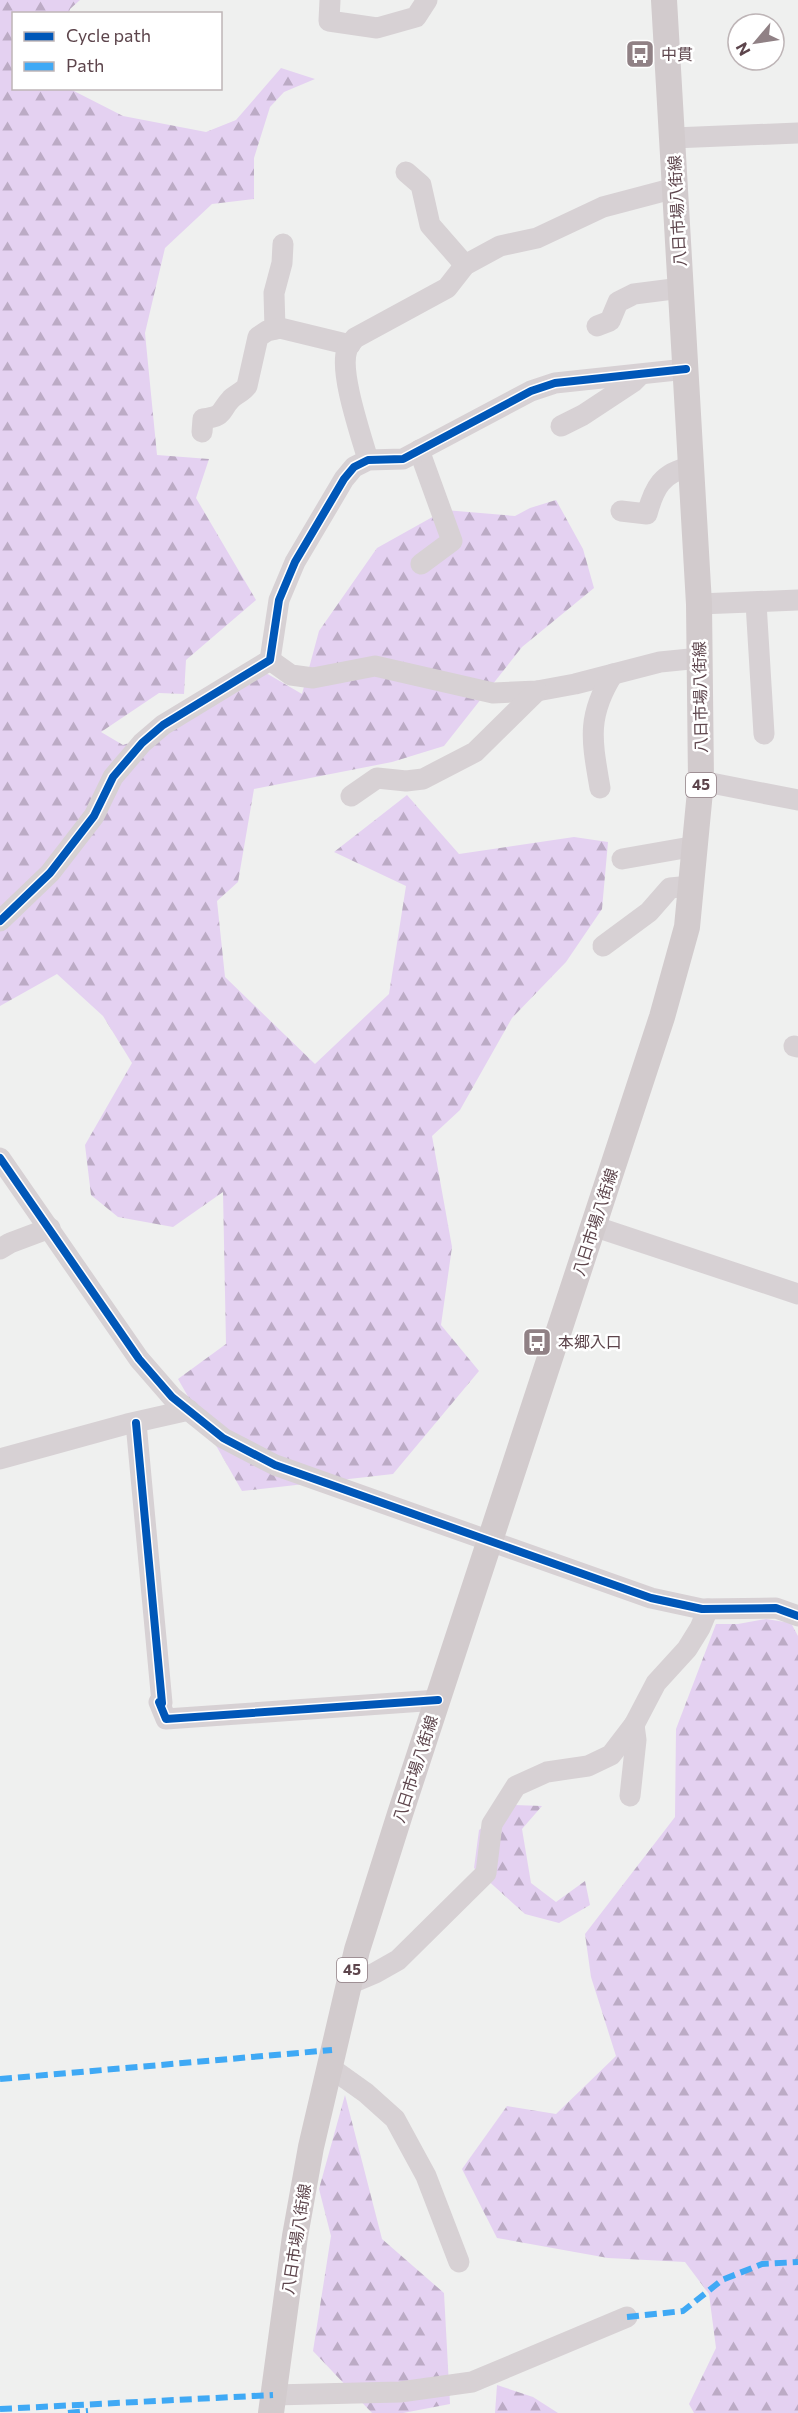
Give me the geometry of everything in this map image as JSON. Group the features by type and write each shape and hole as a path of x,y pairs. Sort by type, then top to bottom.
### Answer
{"main road":[{"name":"八日市場八街線","path":"272,2404 295,2236 328,2070 357,1950 677,968 687,927 701,782 699,604 664,0"}],"street":[{"path":"330,0 329,21 377,28 416,17 427,0"},
{"path":"673,138 798,133"},
{"path":"406,172 422,185 430,225 465,265"},
{"path":"368,460 345,364 347,348 355,338 447,288 465,265 500,246 537,238 603,207 675,188"},
{"path":"275,329 274,293 282,262 283,244"},
{"path":"597,326 610,321 618,302 634,294 681,288"},
{"path":"202,432 203,419 215,417 225,411 232,398 243,392 247,386 258,337 267,331 280,328 350,345"},
{"path":"270,660 279,600 295,562 344,479 354,467 368,460 402,459 531,391 555,383 686,369"},
{"path":"561,426 591,410 640,375"},
{"path":"419,450 452,541 421,564"},
{"path":"621,511 647,514 653,492 666,477 691,467"},
{"path":"699,604 798,600"},
{"path":"756,603 765,734"},
{"path":"270,660 291,675 313,678 375,666 493,693 537,691 660,662 700,658"},
{"path":"0,921 50,873 94,816 113,777 142,743 163,725 270,660"},
{"path":"600,788 592,743 594,716 601,694 613,674"},
{"path":"351,796 377,777 406,781 423,779 475,752 537,691"},
{"path":"701,782 798,800"},
{"path":"622,859 696,846"},
{"path":"603,946 649,912 670,888 691,886"},
{"path":"0,1158 139,1359 172,1397 223,1438 275,1465 651,1598 708,1608 776,1608 798,1616"},
{"path":"593,1226 798,1293"},
{"path":"0,1249 50,1228"},
{"path":"0,1459 189,1410"},
{"path":"136,1423 162,1703 159,1702 166,1719 438,1700"},
{"path":"349,1984 398,1960 486,1873 492,1824 516,1786 547,1772 588,1766 611,1755 634,1725 656,1683 687,1649 700,1628 708,1608"},
{"path":"630,1796 636,1740 634,1725"},
{"path":"328,2070 338,2073 366,2093 395,2120 426,2176 459,2262"},
{"path":"272,2404 400,2392 472,2382 627,2317"}],"green space":[{"path":"0,0 80,0 69,12 12,12 12,90 72,90 123,116 206,132 236,120 281,68 315,79 284,92 270,107 254,158 254,199 212,204 165,248 145,333 157,455 209,459 196,498 256,600 186,660 184,694 159,693 101,732 123,745 175,728 266,673 302,694 319,631 377,548 445,510 515,516 530,508 556,500 583,549 594,588 522,647 444,746 392,762 254,789 238,882 217,901 225,977 315,1064 389,994 406,886 334,852 407,795 459,854 574,837 608,842 602,909 566,962 512,1018 460,1110 432,1136 452,1247 441,1325 479,1371 393,1474 242,1491 178,1379 226,1344 223,1192 173,1227 118,1217 91,1195 85,1145 132,1063 103,1016 57,974 0,1006"},
{"path":"766,1619 791,1623 798,1636 798,2413 694,2413 689,2404 716,2348 709,2294 685,2262 608,2258 497,2238 462,2169 507,2106 556,2114 616,2056 591,1977 585,1934 675,1817 676,1729 716,1624 738,1624"},
{"path":"514,1805 542,1806 522,1829 531,1883 556,1902 585,1881 590,1905 559,1923 525,1914 474,1868 479,1830"},
{"path":"345,2095 382,2239 444,2293 450,2404 403,2413 372,2413 313,2351 331,2236 319,2189"},
{"path":"497,2385 533,2397 558,2413 495,2413"}],"marked path":[{"path":"0,2079 332,2050"},
{"path":"627,2317 683,2311 722,2280 762,2264 798,2262"},
{"path":"0,2409 273,2395"},
{"path":"68,2413 88,2411"}],"cycle path":[{"path":"0,921 50,873 94,816 113,777 142,743 163,725 270,660 279,600 295,562 344,479 354,467 368,460 403,459 531,391 555,383 686,369"},
{"path":"0,1158 139,1359 172,1397 223,1438 275,1465 651,1598 702,1609 776,1608 798,1616"},
{"path":"136,1423 162,1703 159,1702 166,1719 438,1700"}],"place":[{"name":"中貫","path":"640,54"},
{"name":"本郷入口","path":"537,1342"}]}
